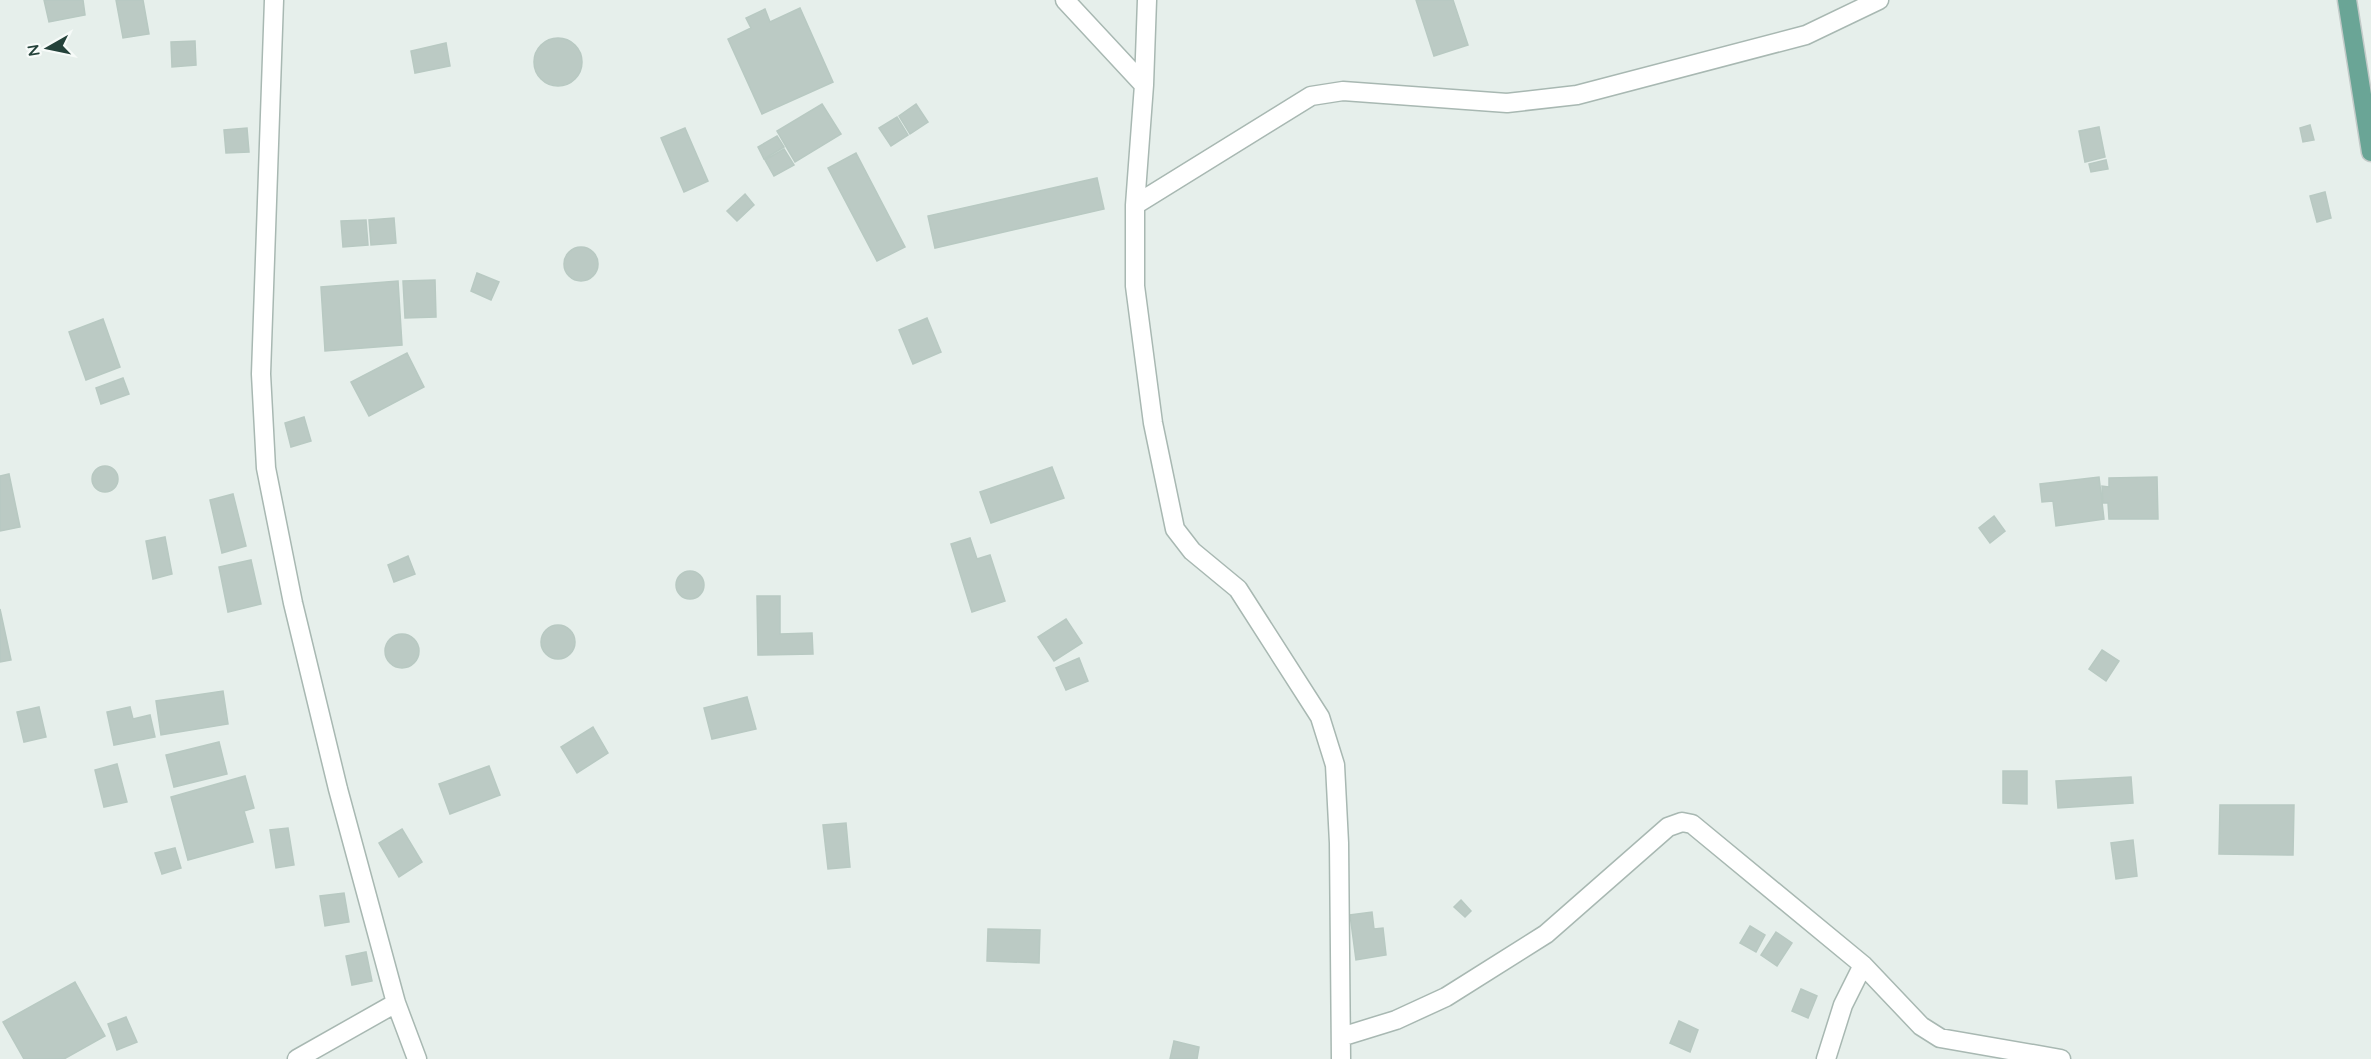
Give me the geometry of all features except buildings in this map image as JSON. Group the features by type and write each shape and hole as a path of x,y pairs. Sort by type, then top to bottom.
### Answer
{"main road":[{"path":"2347,0 2371,152"}],"street":[{"path":"274,0 261,374 266,468 292,603 338,789 396,1003 417,1059"},
{"path":"1065,0 1144,85"},
{"path":"1147,0 1136,205 1135,286 1153,423 1175,529 1192,551 1238,589 1320,717 1335,765 1339,843 1341,1059"},
{"path":"1136,205 1311,96 1343,91 1507,103 1576,95 1806,35 1879,0"},
{"path":"1341,1037 1396,1020 1456,991 1546,934 1668,827 1682,822 1692,824 1863,965 1921,1026 1940,1038 2061,1059"},
{"path":"1826,1059 1843,1005 1863,965"},
{"path":"297,1059 396,1003"}]}
